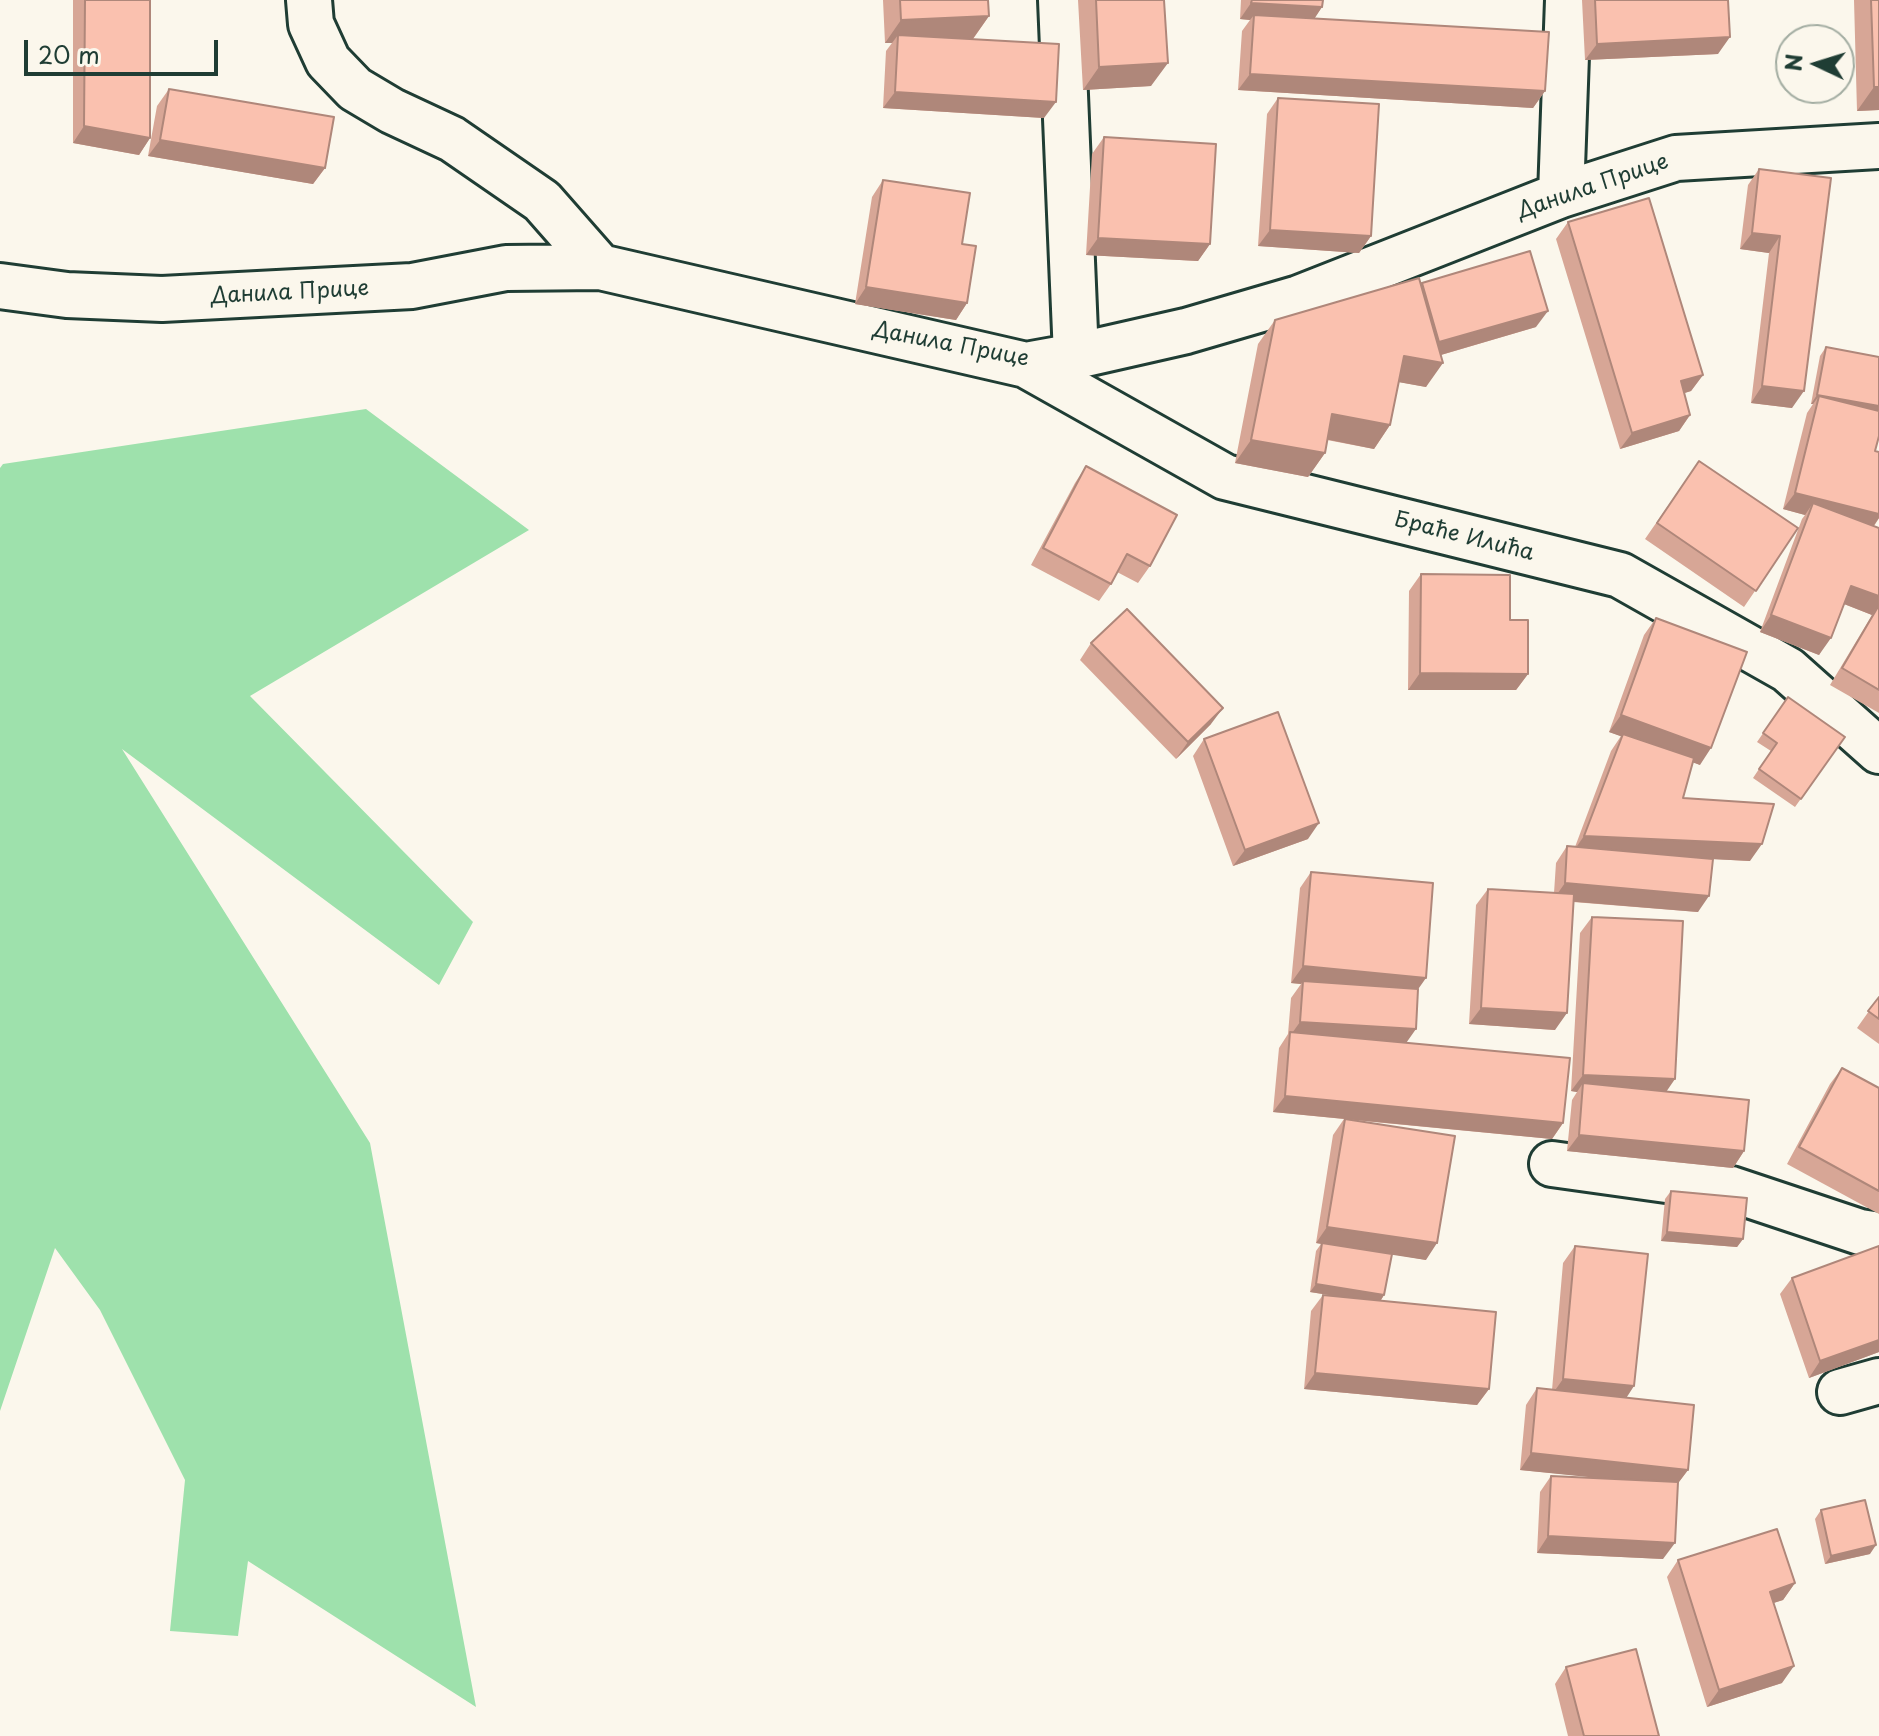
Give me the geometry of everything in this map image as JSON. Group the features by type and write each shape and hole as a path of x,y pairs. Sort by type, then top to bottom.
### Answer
{"street":[{"path":"309,0 311,24 328,61 355,89 392,111 452,139 542,201 600,267"},
{"path":"1061,0 1076,356"},
{"path":"1561,195 1568,0"},
{"name":"Данила Прице","path":"0,286 67,295 162,299 412,286 506,268 600,267 1026,365 1186,331 1299,298 1561,195 1676,158 1879,146"},
{"name":"Браће Илића","path":"1026,365 1225,477 1620,575 1788,670 1879,751"},
{"path":"1552,1164 1731,1189 1860,1232 1879,1235"}],"green space":[{"path":"366,409 529,530 250,696 473,922 439,985 122,749 370,1143 476,1707 248,1561 238,1636 170,1631 185,1480 100,1310 55,1248 0,1411 0,468 3,464"}],"building":[{"path":"85,0 150,0 150,138 84,126"},
{"path":"900,0 988,0 989,16 901,20"},
{"path":"1096,0 1164,0 1168,63 1099,67"},
{"path":"1252,0 1323,0 1322,7 1251,3"},
{"path":"1595,0 1728,0 1730,37 1597,44"},
{"path":"1871,0 1879,0 1879,87 1874,87"},
{"path":"1254,15 1549,32 1545,91 1250,74"},
{"path":"898,35 1059,44 1056,102 895,92"},
{"path":"169,89 334,117 325,168 160,140"},
{"path":"1278,98 1379,104 1371,236 1270,230"},
{"path":"1104,137 1216,144 1210,244 1098,238"},
{"path":"1759,169 1831,178 1804,391 1762,386 1780,236 1752,233"},
{"path":"883,180 970,193 962,244 976,246 967,303 866,287"},
{"path":"1649,198 1703,375 1681,381 1690,415 1632,433 1568,222"},
{"path":"1530,251 1548,311 1439,342 1422,283"},
{"path":"1419,278 1443,363 1404,356 1390,425 1332,414 1325,453 1251,440 1275,320"},
{"path":"1826,347 1879,357 1879,406 1817,395"},
{"path":"1819,396 1879,411 1879,436 1875,451 1879,452 1879,514 1795,493"},
{"path":"1699,461 1798,528 1756,591 1657,523"},
{"path":"1086,466 1177,515 1150,566 1127,554 1111,584 1043,548"},
{"path":"1813,503 1879,528 1879,596 1851,586 1831,638 1771,615"},
{"path":"1421,574 1510,575 1510,620 1528,620 1528,674 1420,673"},
{"path":"1879,605 1879,690 1842,668"},
{"path":"1127,609 1223,708 1188,742 1091,643"},
{"path":"1656,618 1747,652 1711,748 1621,715"},
{"path":"1788,697 1845,737 1801,799 1759,769 1777,743 1763,733"},
{"path":"1278,712 1319,823 1245,850 1204,739"},
{"path":"1623,734 1694,758 1683,798 1774,804 1762,844 1584,836"},
{"path":"1567,846 1713,859 1709,896 1565,883"},
{"path":"1311,872 1433,883 1426,978 1303,966"},
{"path":"1488,889 1574,894 1567,1013 1481,1008"},
{"path":"1592,917 1683,921 1675,1079 1583,1075"},
{"path":"1303,981 1418,989 1416,1029 1300,1022"},
{"path":"1879,997 1879,1019 1868,1011"},
{"path":"1290,1032 1570,1058 1563,1123 1285,1096"},
{"path":"1842,1068 1879,1088 1879,1191 1799,1147"},
{"path":"1583,1083 1749,1100 1744,1151 1579,1135"},
{"path":"1345,1119 1455,1136 1437,1243 1327,1227"},
{"path":"1671,1191 1747,1198 1743,1239 1667,1232"},
{"path":"1322,1243 1392,1254 1384,1295 1316,1284"},
{"path":"1575,1246 1648,1254 1634,1386 1563,1379"},
{"path":"1879,1246 1879,1340 1820,1361 1792,1278"},
{"path":"1323,1295 1496,1312 1489,1389 1315,1373"},
{"path":"1537,1388 1694,1405 1688,1470 1531,1453"},
{"path":"1551,1476 1678,1482 1675,1543 1548,1536"},
{"path":"1865,1500 1876,1545 1831,1556 1821,1510"},
{"path":"1777,1529 1795,1583 1770,1592 1794,1666 1719,1690 1678,1560"},
{"path":"1636,1649 1659,1736 1584,1736 1566,1667"}]}
